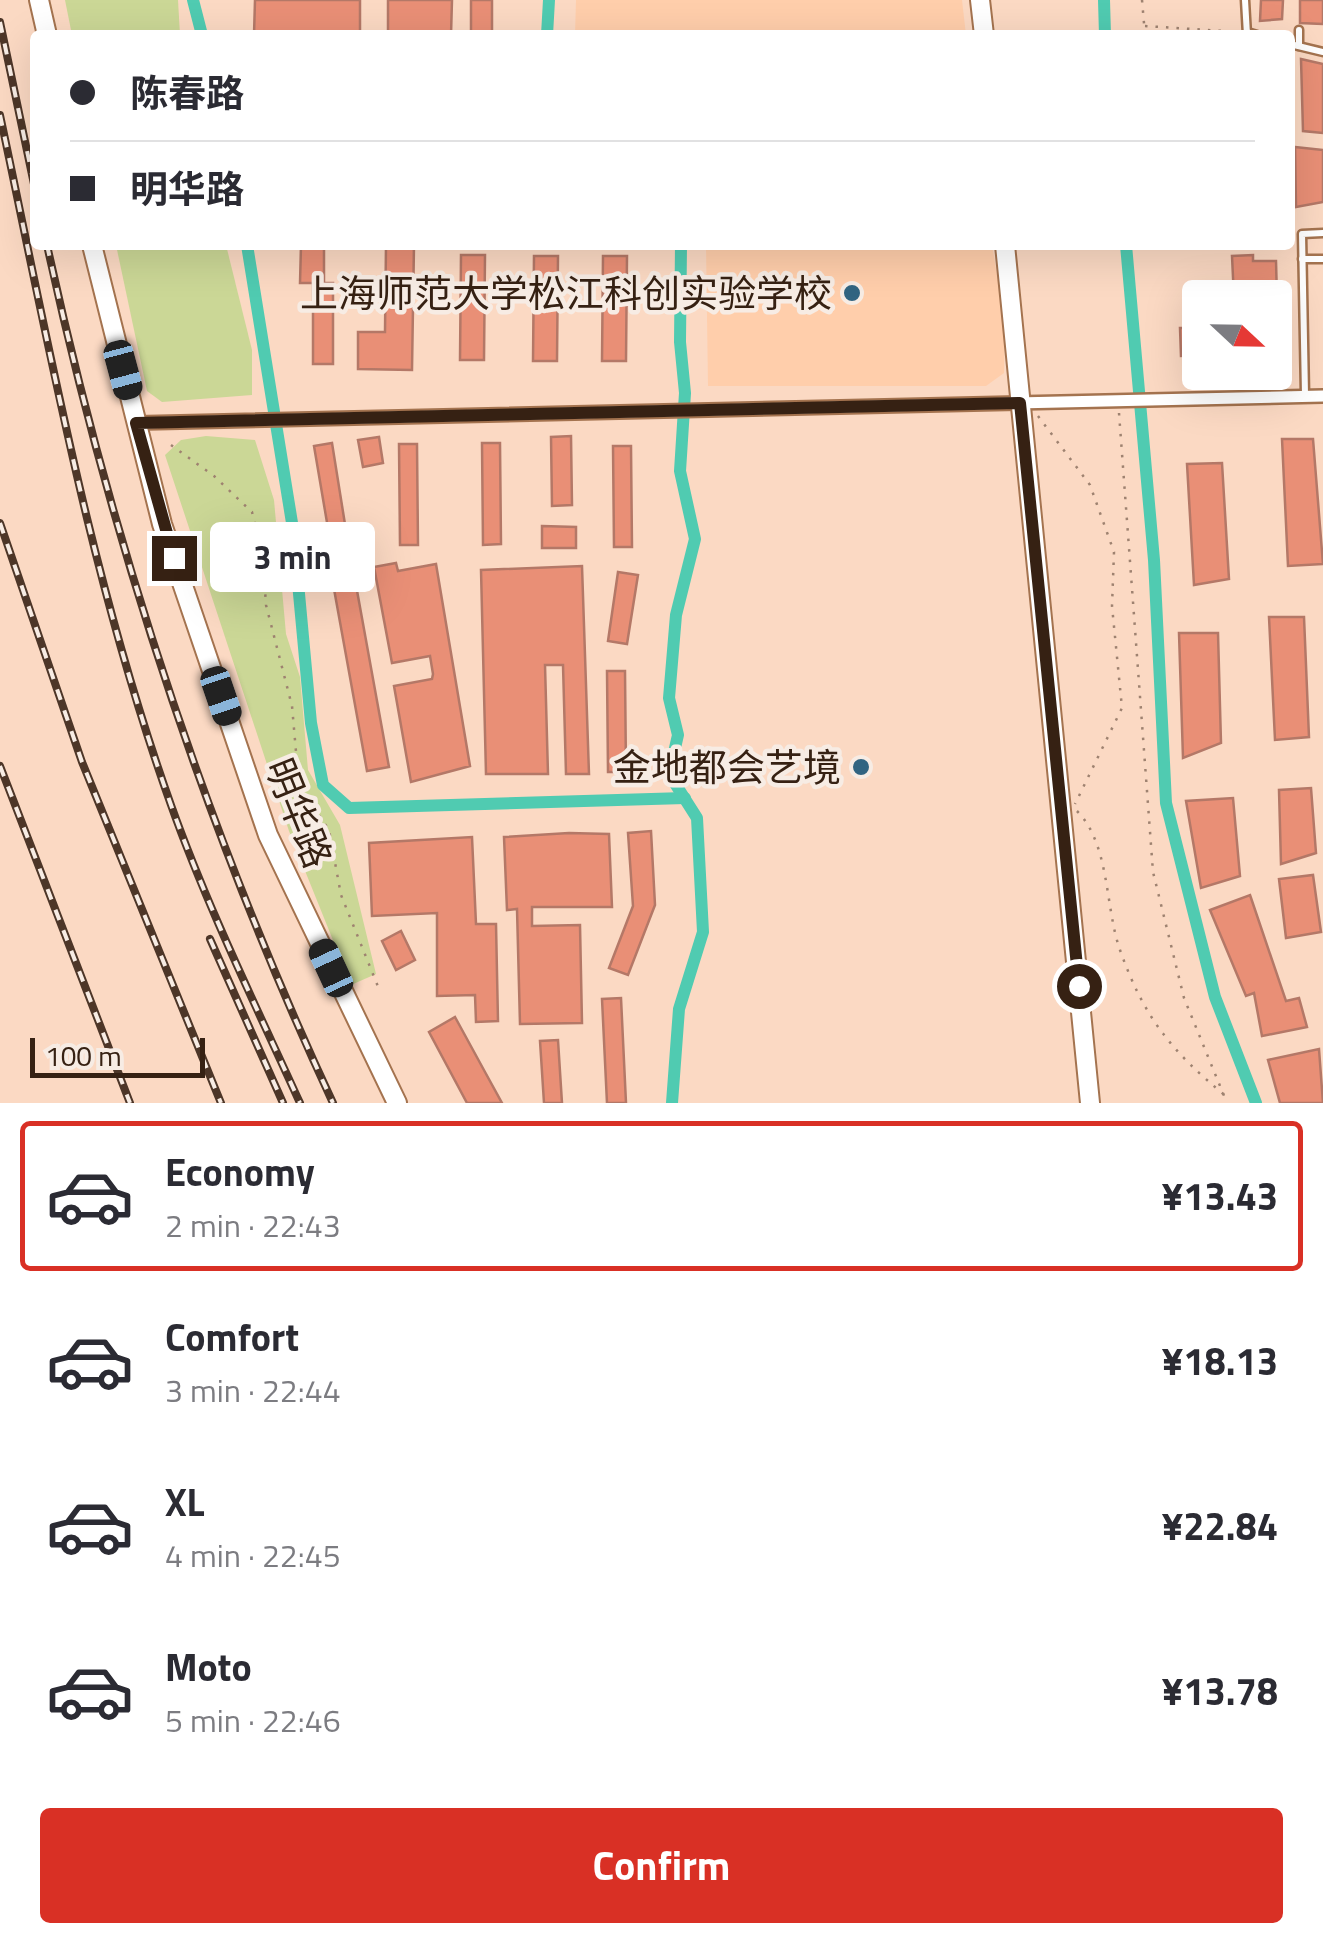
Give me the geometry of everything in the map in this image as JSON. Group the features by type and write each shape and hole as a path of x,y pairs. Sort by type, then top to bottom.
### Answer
{"street":[{"path":"39,0 46,30"},
{"path":"980,0 983,30"},
{"name":"明华路","path":"93,250 162,524 268,834 397,1103"},
{"path":"1005,250 1090,1103"},
{"path":"136,423 1323,396"}],"lane":[{"path":"1244,0 1247,30"},
{"path":"1295,42 1299,30"},
{"path":"1295,45 1323,52"},
{"path":"1295,234 1323,233"},
{"path":"1302,234 1305,396"},
{"path":"1302,259 1323,258"}],"path":[{"path":"1142,0 1145,30"},
{"path":"1144,26 1196,30"},
{"path":"1119,412 1153,872 1184,998 1227,1100"},
{"path":"1038,416 1090,485 1114,552 1112,606 1122,708 1074,808 1085,819 1104,874 1119,948 1152,1024 1180,1059 1227,1100"},
{"path":"171,445 225,485 252,512 264,559 266,605 292,706 300,786 329,830 341,895 378,990"}],"shaded area":[{"path":"576,0 962,0 965,30 575,30"},
{"name":"上海师范大学松江科创实验学校","path":"706,250 993,250 1005,322 1004,373 986,386 708,386"}],"green space":[{"path":"65,0 178,0 180,30 71,30"},
{"path":"117,250 227,250 252,350 252,395 162,402 147,391"},
{"path":"206,436 255,440 274,500 286,634 300,677 308,770 340,825 376,974 351,985 289,831 165,455 181,440"}],"building":[{"path":"255,0 360,0 360,30 254,30"},
{"path":"388,0 452,0 451,30 388,30"},
{"path":"471,0 492,0 492,30 471,30"},
{"path":"1261,0 1283,0 1282,19 1260,21"},
{"path":"1300,0 1323,0 1323,24 1300,23"},
{"path":"1301,59 1323,64 1323,133 1303,131"},
{"path":"1295,147 1323,150 1323,202 1296,207"},
{"path":"301,250 324,250 324,283 333,283 333,364 313,364 313,283 300,283"},
{"path":"386,250 414,250 412,370 358,369 358,332 385,332"},
{"path":"461,255 485,255 484,360 460,360"},
{"path":"1253,255 1253,261 1276,261 1277,280 1233,280 1232,256"},
{"path":"534,256 558,256 557,361 533,361"},
{"path":"603,256 627,256 626,361 602,361"},
{"path":"571,436 572,505 552,506 551,437"},
{"path":"379,437 383,463 363,467 358,440"},
{"path":"1282,439 1313,439 1323,564 1288,566"},
{"path":"332,443 348,543 331,546 314,446"},
{"path":"482,443 500,443 501,544 483,545"},
{"path":"399,444 417,444 418,545 400,545"},
{"path":"613,446 631,446 632,547 614,547"},
{"path":"1222,463 1229,579 1194,585 1187,464"},
{"path":"542,526 576,527 576,548 542,548"},
{"path":"352,563 389,767 367,771 330,567"},
{"path":"396,563 398,571 436,564 470,766 411,782 394,686 432,679 433,674 430,656 392,663 374,567"},
{"path":"582,566 589,774 566,774 563,665 545,665 548,774 486,774 481,570"},
{"path":"618,572 638,575 627,644 608,641"},
{"path":"1269,617 1304,617 1309,737 1275,740"},
{"path":"1179,633 1218,633 1221,743 1183,758"},
{"path":"607,671 625,671 626,772 608,772"},
{"path":"1311,788 1316,853 1281,864 1279,790"},
{"path":"1233,798 1240,876 1201,888 1186,801"},
{"path":"651,831 655,905 628,975 609,968 633,906 628,833"},
{"path":"609,834 612,907 532,907 532,926 580,925 582,1023 520,1024 517,909 507,910 504,837"},
{"path":"472,837 476,924 496,924 498,1021 476,1022 475,995 437,996 437,913 372,916 369,843"},
{"path":"1313,875 1321,932 1286,938 1279,879"},
{"path":"1250,895 1286,1001 1299,998 1307,1027 1262,1036 1254,993 1246,996 1210,910"},
{"path":"401,931 415,960 396,970 382,941"},
{"path":"621,998 626,1103 607,1103 602,999"},
{"path":"455,1017 502,1103 467,1103 429,1032"},
{"path":"558,1040 562,1103 544,1103 540,1041"},
{"path":"1319,1049 1323,1103 1280,1103 1268,1060"}],"waterway":[{"path":"193,0 201,30"},
{"path":"547,30 549,0"},
{"path":"1104,0 1105,30"},
{"path":"248,250 293,529 311,723 323,785 349,808 685,798"},
{"path":"672,1103 679,1009 703,932 697,818 669,774 678,735 669,698 676,615 695,539 680,471 685,393 680,342 681,250"},
{"path":"1126,250 1154,560 1166,803 1215,997 1256,1103"}],"railway":[{"path":"0,22 30,165"},
{"path":"0,115 74,463 143,721 200,880 300,1103"},
{"path":"48,250 101,465 166,682 244,895 333,1103"},
{"path":"0,523 82,762 221,1103"},
{"path":"0,766 130,1103"},
{"path":"210,939 283,1103"}],"place":[{"name":"上海师范大学松江科创实验学校","path":"852,293"},
{"name":"金地都会艺境","path":"861,767"}],"route":[{"path":"174,558 136,423 1020,403 1079,986"}]}
